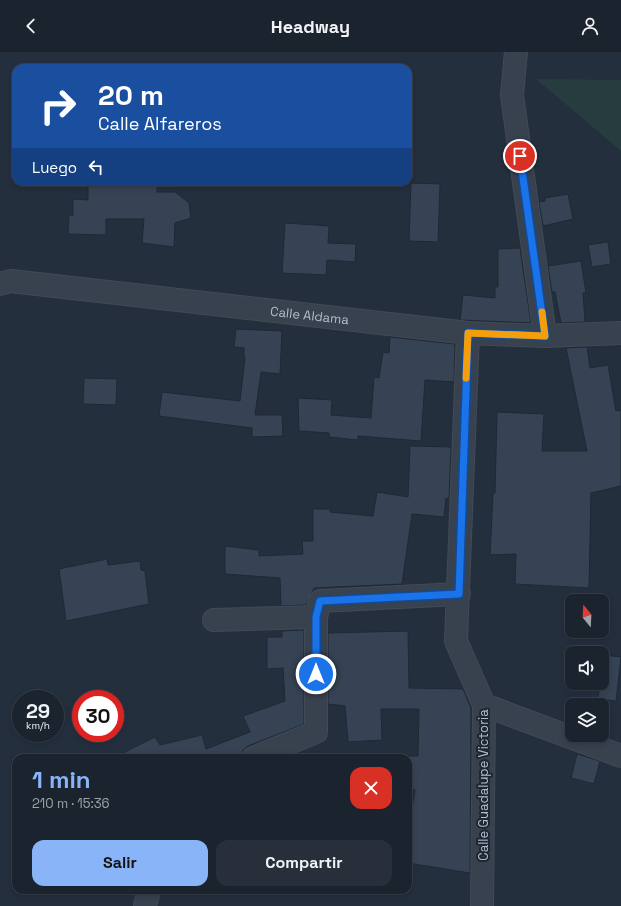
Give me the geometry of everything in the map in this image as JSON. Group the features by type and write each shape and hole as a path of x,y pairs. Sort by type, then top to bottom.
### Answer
{"street":[{"path":"516,52 512,96 545,336"},
{"name":"Calle Aldama","path":"0,284 11,281 468,333 545,336 621,333"},
{"name":"Calle Guadalupe Victoria","path":"468,333 456,642 484,705 482,906"},
{"path":"262,754 316,732 316,617 320,601 459,594"},
{"path":"214,620 316,617"},
{"path":"484,705 621,756"},
{"path":"145,906 148,894"}],"green space":[{"path":"536,79 621,80 621,151"}],"building":[{"path":"412,183 440,184 438,242 409,241"},
{"path":"88,186 157,186 157,192 175,192 189,203 191,218 175,223 174,247 142,243 144,219 106,219 106,235 68,234 69,215 73,216 73,199 88,200"},
{"path":"568,194 573,219 543,226 539,202 545,201 545,198"},
{"path":"285,223 329,226 328,243 356,244 355,262 327,260 326,275 282,273"},
{"path":"608,242 611,264 592,267 588,245"},
{"path":"520,248 531,323 460,320 463,295 495,298 495,287 498,287 498,249"},
{"path":"581,261 586,293 583,293 585,322 561,323 555,292 552,292 548,266"},
{"path":"236,329 282,331 280,374 261,372 255,415 282,415 283,436 252,437 252,428 159,416 162,392 240,401 245,358 244,348 234,347"},
{"path":"390,337 455,344 454,382 425,380 421,441 358,436 358,440 329,437 329,433 299,431 298,398 332,400 331,415 371,418 374,377 379,378 383,352 389,353"},
{"path":"587,347 590,368 608,365 616,411 621,410 621,486 591,493 589,588 515,584 516,554 490,555 493,493 495,493 497,412 544,414 542,451 587,451 566,348"},
{"path":"84,378 117,379 116,405 83,404"},
{"path":"410,446 451,447 449,499 446,498 444,517 412,514 402,584 314,588 306,605 281,606 280,578 225,574 225,546 259,550 259,556 303,554 302,541 313,541 313,509 330,509 330,512 373,516 377,492 408,497"},
{"path":"107,559 108,565 140,561 141,570 145,571 149,604 66,621 59,569"},
{"path":"304,630 304,724 248,746 243,750 241,754 121,754 155,737 160,745 202,735 206,749 250,732 243,716 285,701 283,668 267,669 267,637 282,637 282,631"},
{"path":"408,631 409,688 463,689 471,708 470,873 412,864 412,808 415,790 412,790 412,756 418,756 419,709 381,709 382,740 348,742 345,706 328,704 328,633"},
{"path":"609,656 621,657 616,701 609,700 609,698 598,698 599,690 609,690"},
{"path":"577,754 600,761 594,784 571,778"}],"slow traffic":[{"path":"466,378 468,333 545,336 542,312"}],"route":[{"path":"316,674 316,617 320,601 459,594 468,333 545,336 520,156"}]}
